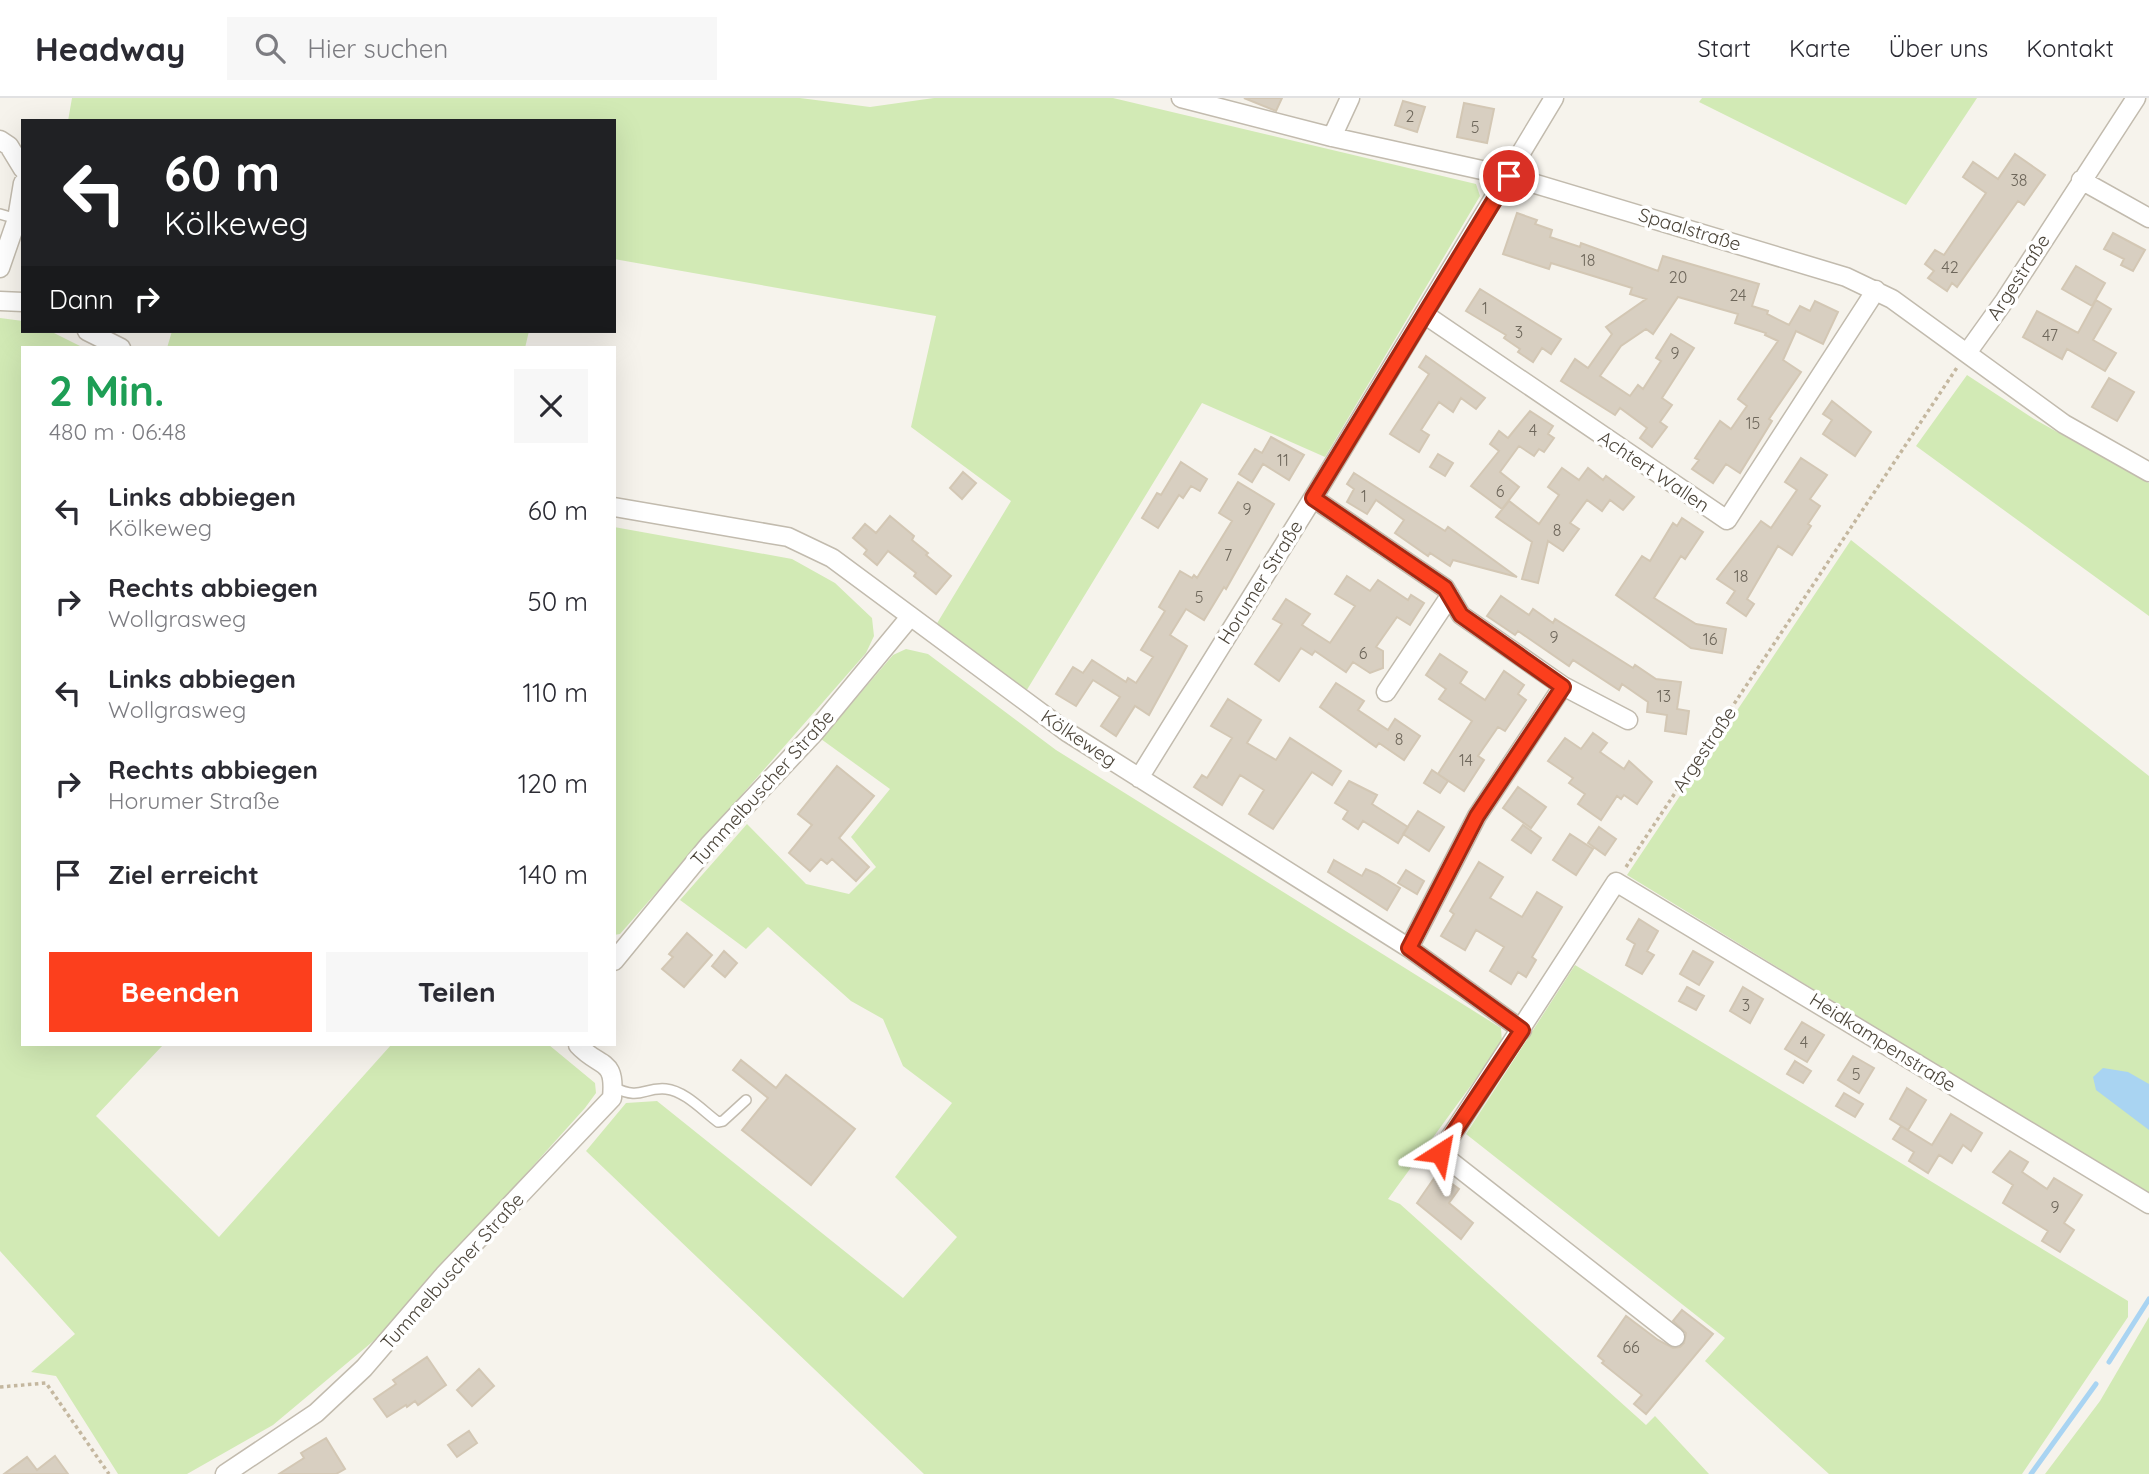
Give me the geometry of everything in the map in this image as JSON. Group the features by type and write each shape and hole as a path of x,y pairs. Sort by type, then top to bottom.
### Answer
{"street":[{"name":"Spaalstraße","path":"1181,98 1332,137 1509,176 1821,269 1876,290 2064,424 2149,472"},
{"path":"1332,137 1350,98"},
{"name":"Horumer Straße","path":"1139,778 1313,498 1554,98"},
{"name":"Argestraße","path":"1967,353 2005,300 2136,98"},
{"path":"0,140 9,146 21,166"},
{"path":"2081,180 2149,218"},
{"path":"0,268 9,216 21,188"},
{"name":"Achtert Wallen","path":"1424,314 1727,520 1876,290"},
{"path":"0,301 21,302"},
{"path":"90,333 117,346"},
{"path":"1313,498 1445,588 1461,615 1563,687 1628,719"},
{"name":"Kölkeweg","path":"616,507 788,537 832,558 1067,732 1409,948 1522,1030"},
{"path":"1386,692 1450,597"},
{"name":"Tummelbuscher Straße","path":"616,959 709,845 814,733 910,617"},
{"path":"1409,948 1477,816 1563,687"},
{"path":"1616,882 1440,1153 1675,1337"},
{"name":"Heidkampenstraße","path":"1616,882 2149,1204"},
{"path":"579,1046 610,1067 613,1087"},
{"name":"Tummelbuscher Straße","path":"225,1474 316,1413 365,1368 444,1275 612,1098 613,1087"}],"lane":[{"path":"613,1087 635,1095 669,1089 682,1094 718,1122 723,1121 746,1100"}],"path":[{"name":"Argestraße","path":"1616,882 1967,353"},
{"path":"0,1387 46,1383 109,1474"}],"green space":[{"path":"72,98 800,98 870,107 934,98 1113,98 1476,184 1480,196 1325,457 1202,403 1025,693 936,625 1011,501 911,427 936,316 616,259 616,119 68,119"},
{"path":"1702,98 1977,98 1906,205 1699,102"},
{"path":"0,318 21,321 21,333 54,333 80,346 21,346 21,1046 162,1046 96,1116 219,1237 390,1046 550,1046 595,1083 596,1093 383,1333 273,1425 187,1474 118,1474 56,1376 31,1372 75,1334 0,1251"},
{"path":"171,333 529,333 525,346 168,346"},
{"path":"1967,375 2034,419 2149,483 2149,616 1916,446"},
{"path":"616,527 792,559 835,583 872,618 874,636 866,653 620,934 616,935"},
{"path":"1851,540 2149,776 2149,1195 1627,875"},
{"path":"906,649 928,654 1056,750 1501,1028 1502,1043 1388,1199 1400,1204 1646,1425 1655,1416 1709,1474 924,1474 586,1151 626,1103 657,1101 903,1298 957,1237 895,1177 952,1103 903,1066 883,1019 851,1001 768,927 746,949 680,900 747,824 806,884 849,894 876,867 851,837 890,789 821,739 893,655"},
{"path":"1575,965 2128,1301 2128,1317 2022,1474 1829,1474 1705,1361 1725,1338 1466,1134"},
{"path":"2149,1317 2149,1474 2045,1474 2100,1401"}],"water":[{"path":"2103,1068 2128,1072 2149,1084 2149,1130 2096,1090 2093,1077"}],"building":[{"path":"1244,98 1282,98 1276,111"},
{"path":"1403,101 1425,107 1417,132 1395,125"},
{"path":"1464,103 1494,109 1487,143 1457,137"},
{"path":"2015,154 2045,175 2024,205 2018,201 1957,287 1952,283 1947,291 1928,278 1934,271 1925,264 1935,250 1944,255 1986,193 1963,177 1973,162 1998,179"},
{"path":"1517,213 1537,220 1535,224 1552,230 1550,237 1580,247 1581,243 1658,271 1663,256 1759,284 1752,306 1768,311 1767,314 1789,325 1800,306 1810,311 1815,301 1838,312 1823,344 1796,331 1783,360 1801,372 1769,419 1772,421 1740,473 1726,464 1713,483 1692,469 1699,460 1695,458 1720,421 1731,429 1747,406 1738,399 1778,341 1765,335 1766,333 1735,323 1738,314 1678,297 1653,334 1646,329 1621,346 1600,376 1630,396 1638,385 1643,389 1661,361 1656,358 1671,334 1694,348 1662,398 1672,405 1660,422 1667,427 1652,447 1640,438 1647,428 1620,408 1615,415 1561,381 1575,359 1588,368 1612,334 1606,327 1646,299 1630,294 1632,288 1551,263 1549,269 1503,254"},
{"path":"2113,233 2145,250 2133,271 2121,265 2124,259 2104,249"},
{"path":"2076,266 2105,283 2092,306 2062,289"},
{"path":"1480,289 1561,339 1551,354 1542,348 1533,362 1504,338 1506,335 1466,311"},
{"path":"2096,300 2111,309 2093,340 2116,353 2105,371 2067,349 2062,359 2023,337 2037,311 2078,333"},
{"path":"1426,356 1485,398 1476,409 1461,398 1453,412 1439,402 1421,430 1429,435 1419,452 1390,434 1429,374 1419,367"},
{"path":"2109,378 2134,392 2117,421 2092,407"},
{"path":"1832,401 1871,432 1855,456 1823,434 1832,420 1823,414"},
{"path":"1530,411 1553,426 1548,434 1554,438 1544,452 1539,449 1534,456 1519,446 1500,472 1519,487 1502,509 1471,486 1499,451 1490,444 1499,431 1508,438"},
{"path":"1271,437 1304,455 1289,480 1263,464 1252,482 1239,474 1255,449 1262,453"},
{"path":"1438,454 1453,463 1445,476 1430,467"},
{"path":"1801,458 1827,475 1810,499 1820,506 1808,524 1811,526 1792,555 1778,546 1747,599 1754,604 1746,616 1727,603 1735,591 1717,579 1761,521 1771,528 1797,490 1785,482"},
{"path":"1181,462 1207,479 1200,491 1191,486 1183,498 1179,495 1158,528 1142,518 1157,493 1161,495"},
{"path":"1562,468 1579,480 1588,468 1603,480 1606,476 1634,497 1623,510 1610,500 1602,511 1587,500 1570,523 1579,529 1563,551 1548,541 1538,583 1522,579 1532,542 1496,517 1509,501 1539,524 1559,495 1548,487"},
{"path":"963,472 976,483 962,499 950,488"},
{"path":"1354,473 1445,531 1448,527 1517,577 1453,560 1450,566 1430,553 1428,556 1395,533 1404,520 1376,500 1367,514 1347,502 1354,489 1347,484"},
{"path":"1238,482 1274,504 1226,589 1224,587 1204,620 1186,609 1170,635 1187,646 1149,715 1135,706 1116,736 1101,726 1120,697 1093,680 1076,706 1056,694 1073,667 1083,673 1092,660 1126,682 1128,678 1136,683 1153,657 1141,650 1165,611 1159,607 1180,571 1197,578 1232,521 1219,513"},
{"path":"890,516 914,536 912,540 951,576 936,594 914,576 916,573 888,551 877,565 864,554 867,550 853,538 865,524 876,533"},
{"path":"1682,518 1703,532 1685,559 1681,556 1654,598 1696,624 1726,629 1722,653 1691,648 1616,595 1642,556 1650,561 1673,523 1677,526"},
{"path":"1347,576 1370,591 1378,580 1408,600 1411,595 1424,603 1410,625 1397,617 1376,647 1383,651 1383,668 1370,673 1353,662 1346,672 1315,651 1312,655 1301,648 1279,681 1255,664 1282,624 1273,619 1286,599 1310,614 1302,625 1330,643 1355,606 1335,594"},
{"path":"1501,596 1529,615 1533,609 1553,623 1555,619 1633,668 1635,665 1656,679 1681,682 1677,709 1689,711 1686,734 1665,731 1667,715 1647,712 1648,702 1622,684 1619,690 1573,660 1569,666 1518,631 1515,635 1487,616"},
{"path":"1440,654 1467,672 1460,683 1485,700 1504,671 1524,685 1518,694 1526,700 1505,731 1498,727 1478,756 1484,760 1464,791 1438,774 1472,721 1439,699 1446,689 1426,675"},
{"path":"1336,683 1364,701 1358,710 1388,730 1395,719 1420,736 1404,760 1379,743 1376,747 1320,707"},
{"path":"1228,699 1261,720 1247,743 1276,760 1290,738 1341,771 1332,785 1312,772 1273,829 1249,814 1264,790 1240,775 1222,805 1194,787 1202,775 1207,778 1232,738 1211,726"},
{"path":"1593,733 1607,743 1600,752 1624,769 1629,761 1652,782 1637,804 1624,795 1621,799 1617,796 1601,820 1578,804 1585,794 1569,783 1573,778 1548,761 1565,738 1581,749"},
{"path":"837,766 874,796 839,838 869,867 856,881 832,859 827,864 821,859 810,871 789,853 812,825 798,814"},
{"path":"1432,770 1448,781 1440,793 1424,783"},
{"path":"1349,781 1377,795 1372,804 1408,827 1398,843 1363,821 1358,829 1343,819 1348,811 1335,803"},
{"path":"1518,787 1546,807 1531,828 1503,808"},
{"path":"1418,811 1444,827 1429,851 1403,834"},
{"path":"1523,825 1541,838 1531,853 1512,840"},
{"path":"1599,827 1616,839 1605,855 1588,843"},
{"path":"1570,834 1593,849 1576,875 1553,860"},
{"path":"1334,860 1362,876 1366,869 1400,888 1387,910 1328,872"},
{"path":"1479,862 1503,877 1490,898 1522,917 1537,892 1562,907 1532,957 1536,960 1526,977 1518,972 1511,984 1490,971 1504,947 1476,930 1465,950 1441,936 1454,914 1450,911"},
{"path":"1406,870 1424,881 1417,894 1398,883"},
{"path":"1639,919 1658,931 1647,951 1654,955 1642,974 1626,965 1635,944 1627,939"},
{"path":"687,933 712,955 684,987 662,969 673,957 669,954"},
{"path":"724,951 737,963 725,977 712,966"},
{"path":"1693,951 1713,962 1699,985 1680,974"},
{"path":"1687,987 1704,996 1696,1010 1679,1001"},
{"path":"1743,987 1763,999 1750,1023 1730,1011"},
{"path":"1802,1022 1824,1035 1807,1062 1785,1049"},
{"path":"1853,1056 1874,1068 1859,1093 1838,1080"},
{"path":"741,1060 776,1088 786,1075 855,1129 811,1185 742,1130 768,1098 733,1070"},
{"path":"1795,1061 1811,1071 1803,1083 1787,1074"},
{"path":"1907,1088 1926,1100 1908,1130 1890,1119"},
{"path":"1844,1093 1863,1104 1855,1117 1836,1106"},
{"path":"1951,1114 1982,1133 1971,1151 1963,1145 1952,1163 1939,1155 1928,1173 1909,1161 1914,1152 1893,1139 1901,1126 1932,1145"},
{"path":"2010,1151 2028,1162 2022,1172 2047,1189 2054,1178 2082,1195 2064,1223 2074,1230 2060,1252 2042,1241 2048,1231 2003,1203 2013,1185 1993,1172"},
{"path":"1435,1177 1445,1185 1448,1181 1459,1189 1449,1203 1473,1223 1461,1239 1417,1203"},
{"path":"1682,1310 1713,1334 1646,1414 1634,1404 1642,1395 1602,1363 1604,1361 1598,1356 1626,1316 1658,1340 1673,1348 1680,1347 1684,1343 1686,1333 1673,1321"},
{"path":"427,1357 446,1385 418,1405 415,1401 387,1417 374,1399 396,1384 393,1380"},
{"path":"479,1369 494,1386 472,1406 457,1390"},
{"path":"469,1431 477,1443 457,1457 448,1445"},
{"path":"326,1438 345,1469 336,1474 279,1474 304,1458 301,1453"},
{"path":"55,1456 68,1474 4,1474 27,1457 37,1470"}],"waterway":[{"path":"2109,1362 2149,1299"},
{"path":"2031,1474 2096,1384"}],"route":[{"path":"1440,1153 1522,1030 1409,948 1477,816 1563,687 1461,615 1445,588 1313,498 1509,176"}]}
